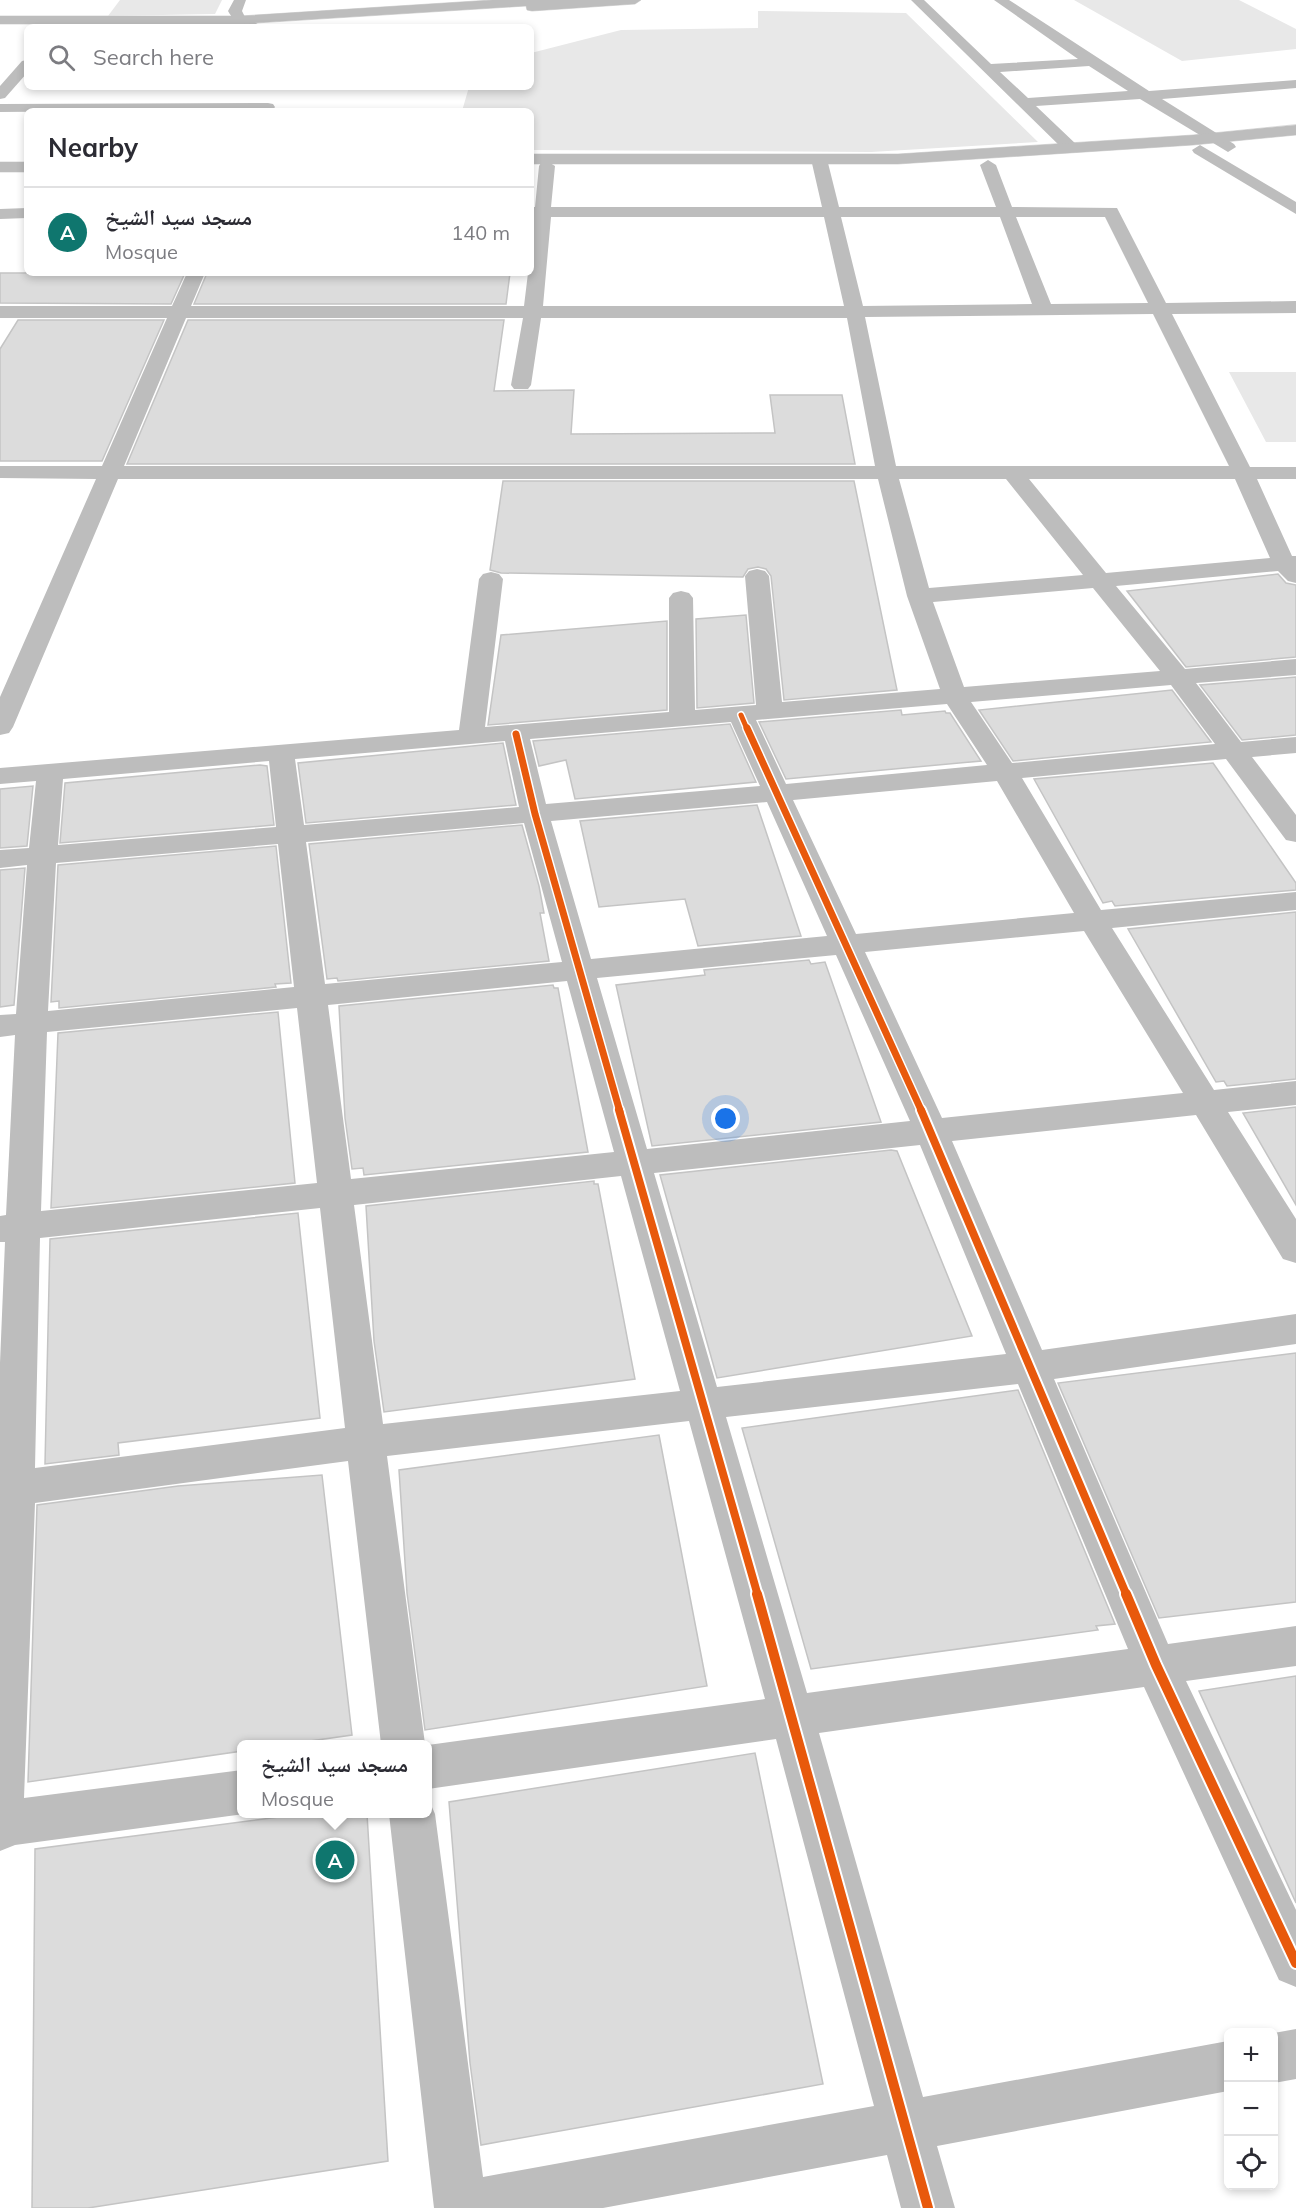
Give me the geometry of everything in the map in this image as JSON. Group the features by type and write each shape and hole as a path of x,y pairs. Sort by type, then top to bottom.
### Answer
{"street":[{"path":"240,0 235,11 240,20 250,24"},
{"path":"0,20 63,24 240,20 553,0"},
{"path":"284,24 635,0"},
{"path":"917,0 1072,149"},
{"path":"1000,0 1092,62 1228,147"},
{"path":"0,27 24,27"},
{"path":"987,68 1092,62"},
{"path":"9,63 24,63"},
{"path":"0,95 24,67"},
{"path":"1024,103 1296,84"},
{"path":"0,108 269,105"},
{"path":"0,115 24,114"},
{"path":"820,163 1072,149 1296,130"},
{"path":"521,385 533,312 536,164 988,165 1200,150 1296,140"},
{"path":"1200,150 1296,209"},
{"path":"0,158 24,158"},
{"path":"820,163 855,312 887,474 919,596 955,697 1005,772 1093,921 1296,1249"},
{"path":"988,165 1044,311"},
{"path":"0,167 24,166"},
{"path":"1276,197 1296,194"},
{"path":"536,212 1111,212 1292,568 919,596"},
{"path":"0,213 24,213"},
{"path":"1,719 111,472 195,276"},
{"path":"0,312 1293,310"},
{"path":"0,472 1296,473"},
{"path":"1012,474 1179,678 1296,834"},
{"path":"757,576 756,714 777,793 931,1131 1156,1665 1296,1964"},
{"path":"471,738 491,579"},
{"path":"681,598 682,720"},
{"path":"0,776 1296,667"},
{"path":"516,734 535,814 792,1716 928,2208"},
{"path":"0,859 777,793 1296,745"},
{"path":"281,752 403,1740"},
{"path":"50,772 41,856 16,1024 0,1825 237,1793"},
{"path":"16,1024 1296,901"},
{"path":"11,1228 1296,1093"},
{"path":"8,1490 367,1442 1030,1367 1296,1329"},
{"path":"432,1766 1296,1646"},
{"path":"412,1818 461,2208 1224,2067"},
{"path":"1278,2057 1296,2054"}],"shaded area":[{"path":"120,0 222,0 215,14 108,16"},
{"path":"1074,0 1239,0 1296,29 1296,49 1182,61"},
{"path":"758,11 906,13 1038,142 871,152 534,150 534,108 463,108 468,90 534,90 534,52 621,30 758,28"},
{"path":"1229,372 1296,372 1296,442 1266,442"}],"building":[{"path":"0,273 24,273 24,276 184,276 171,304 0,303"},
{"path":"206,276 510,276 506,304 194,304"},
{"path":"18,320 164,320 102,461 0,461 0,349"},
{"path":"188,320 504,320 494,391 574,390 571,434 775,433 770,395 842,395 855,464 127,464"},
{"path":"503,481 854,481 897,690 784,700 771,576 766,569 758,567 748,569 743,577 501,573 490,570"},
{"path":"1278,574 1286,583 1296,585 1296,657 1186,667 1127,591"},
{"path":"746,615 754,703 697,708 696,619"},
{"path":"667,621 667,710 488,725 501,635"},
{"path":"1296,677 1296,735 1242,740 1200,685"},
{"path":"1172,690 1211,742 1013,761 979,710"},
{"path":"901,710 902,715 945,711 950,713 981,761 786,779 759,722"},
{"path":"730,724 756,782 575,799 566,760 539,766 533,741"},
{"path":"503,743 516,805 306,823 298,763"},
{"path":"1213,763 1296,883 1296,890 1115,906 1112,901 1103,903 1034,779"},
{"path":"267,766 274,825 60,843 65,783"},
{"path":"33,786 27,846 0,848 0,789"},
{"path":"757,805 801,936 698,946 685,899 599,907 580,821"},
{"path":"522,825 539,886 544,913 540,913 549,961 338,981 337,978 327,979 309,844"},
{"path":"276,846 291,983 275,984 276,987 59,1008 59,1001 51,1002 58,865"},
{"path":"25,868 14,1005 0,1007 0,870"},
{"path":"1296,912 1296,1079 1227,1086 1224,1081 1216,1082 1128,929"},
{"path":"809,960 811,964 825,962 881,1122 652,1146 616,985 705,975 704,970"},
{"path":"553,985 554,988 558,988 588,1152 364,1175 363,1168 352,1169 345,1118 339,1006"},
{"path":"278,1012 295,1183 51,1208 58,1033"},
{"path":"1296,1107 1296,1205 1243,1113"},
{"path":"897,1151 972,1336 717,1378 660,1175"},
{"path":"594,1181 594,1184 598,1184 635,1379 384,1412 374,1341 366,1206"},
{"path":"298,1213 320,1418 118,1443 119,1455 45,1464 50,1239"},
{"path":"1296,1353 1296,1602 1159,1618 1058,1383"},
{"path":"1018,1390 1115,1624 1096,1626 1098,1630 811,1669 742,1428"},
{"path":"659,1435 707,1686 425,1730 407,1593 399,1470"},
{"path":"322,1475 352,1735 317,1740 237,1740 237,1752 28,1782 37,1505 178,1486"},
{"path":"1296,1676 1296,1903 1199,1691"},
{"path":"755,1753 823,2084 481,2145 470,2063 449,1802"},
{"path":"271,1818 367,1818 388,2161 88,2208 32,2208 35,1849"}],"cycle path":[{"path":"741,715 931,1131 1156,1665 1296,1963"},
{"path":"516,734 535,814 792,1716 928,2208"}],"place":[{"name":"مسجد سيد الشيخ","path":"335,1860"}]}
